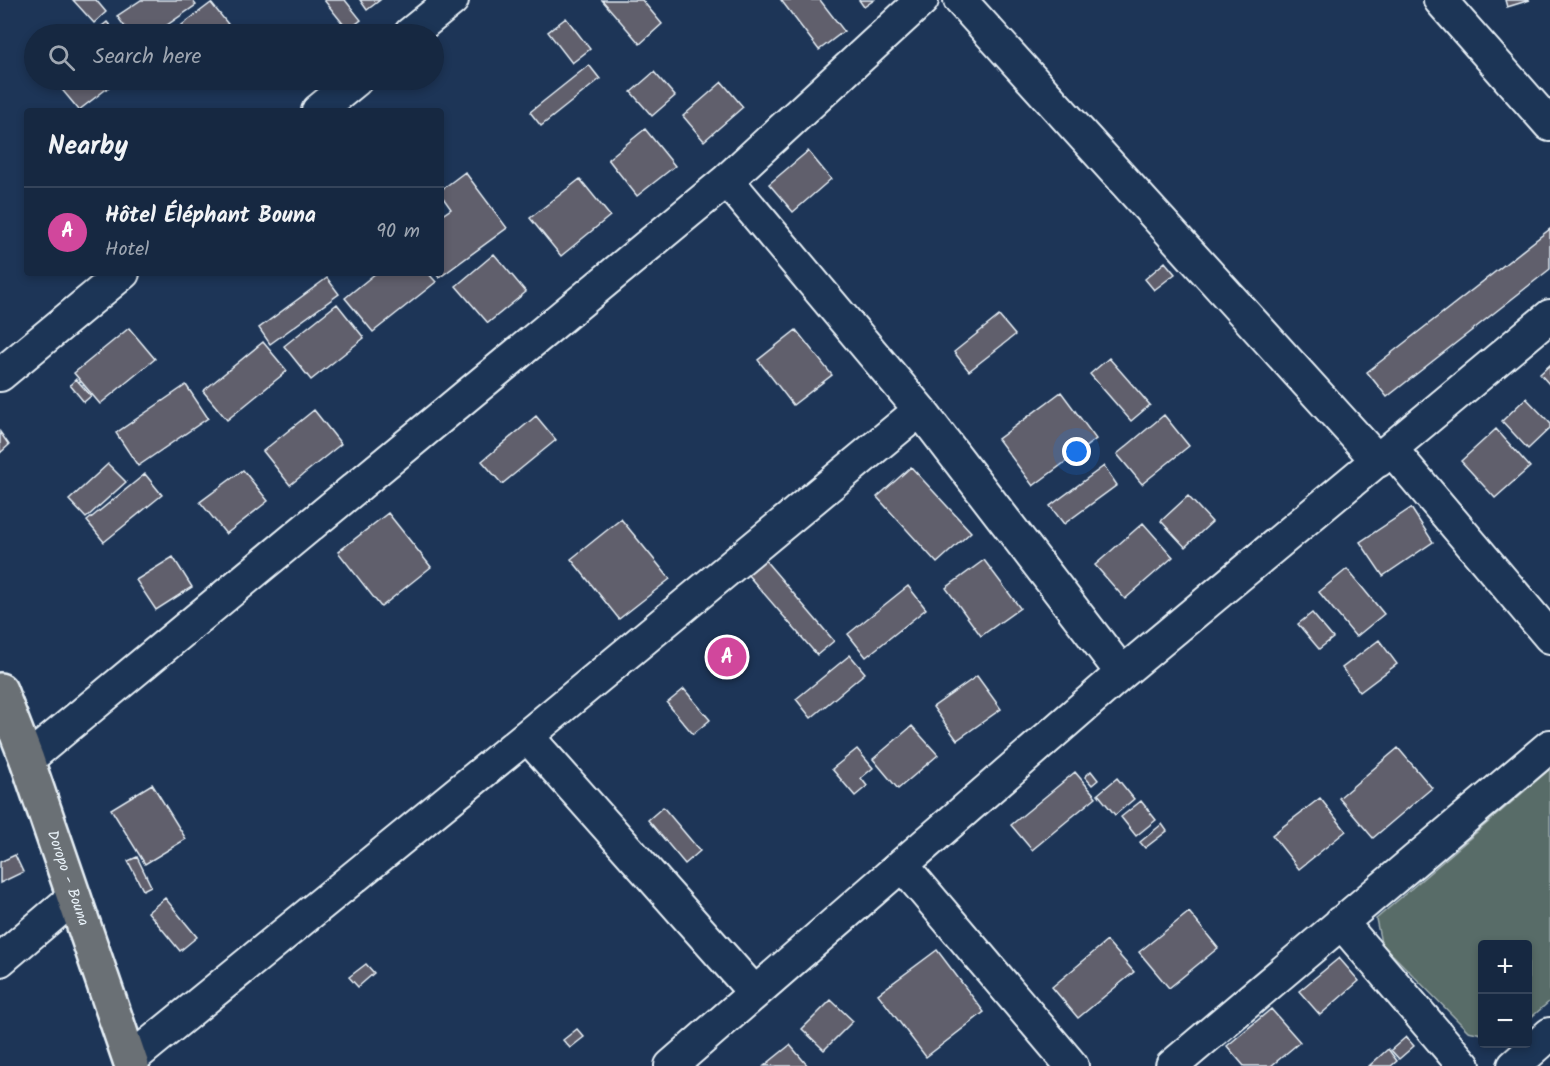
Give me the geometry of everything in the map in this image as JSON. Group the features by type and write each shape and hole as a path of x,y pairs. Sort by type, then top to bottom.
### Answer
{"main road":[{"name":"Doropo - Bouna","path":"0,690 27,760 131,1063"}],"street":[{"path":"422,24 452,0"},
{"path":"27,760 727,180 922,0"},
{"path":"960,0 1385,456 1550,637"},
{"path":"1440,0 1550,125"},
{"path":"322,108 344,90"},
{"path":"727,180 920,410 1122,672"},
{"path":"0,375 119,276"},
{"path":"671,1066 1122,672 1385,456 1550,316"},
{"path":"131,1063 920,410"},
{"path":"527,736 754,992"},
{"path":"1172,1066 1550,746"},
{"path":"902,865 1072,1066"},
{"path":"0,960 74,897"},
{"path":"1341,922 1464,1066"},
{"path":"1514,1066 1550,1034"}],"green space":[{"path":"1550,769 1550,1001 1532,1017 1532,940 1478,940 1478,1033 1468,1031 1381,943 1376,919"}],"building":[{"path":"73,0 96,0 106,12 94,23"},
{"path":"141,0 192,0 196,5 168,24 123,24 117,16"},
{"path":"324,0 345,0 361,20 356,24 343,24"},
{"path":"360,0 380,0 367,10"},
{"path":"602,0 642,0 662,24 640,44"},
{"path":"781,0 820,0 844,31 819,50"},
{"path":"859,0 874,0 864,7"},
{"path":"1505,0 1530,0 1507,7"},
{"path":"211,3 228,24 183,24"},
{"path":"566,18 590,49 572,63 548,32"},
{"path":"589,65 600,79 541,126 530,112"},
{"path":"654,72 675,96 652,116 631,92"},
{"path":"722,82 743,107 704,141 683,116"},
{"path":"62,90 105,90 82,108 77,108"},
{"path":"645,129 675,166 637,196 608,159"},
{"path":"808,151 831,179 793,212 769,184"},
{"path":"465,172 507,228 444,274 444,214 451,209 444,199 444,188"},
{"path":"580,179 610,216 561,256 530,218"},
{"path":"1550,229 1550,269 1387,397 1367,372"},
{"path":"494,254 526,292 488,323 456,286"},
{"path":"1165,262 1175,274 1154,290 1145,279"},
{"path":"372,276 431,276 436,282 373,332 345,298"},
{"path":"327,278 339,294 270,344 259,328"},
{"path":"337,304 364,338 311,380 284,346"},
{"path":"999,316 1015,335 969,371 954,352"},
{"path":"129,328 155,359 100,404 74,373"},
{"path":"796,330 832,375 793,405 758,360"},
{"path":"263,342 287,371 227,420 203,391"},
{"path":"1109,358 1150,405 1131,421 1090,374"},
{"path":"1550,365 1550,385 1540,374"},
{"path":"76,379 91,396 84,402 70,385"},
{"path":"186,385 208,418 138,466 116,433"},
{"path":"1061,392 1096,439 1033,486 998,439"},
{"path":"1526,398 1550,423 1550,428 1528,449 1502,421"},
{"path":"314,410 341,444 290,485 263,451"},
{"path":"1164,415 1189,446 1142,484 1117,454"},
{"path":"536,416 556,440 502,484 482,461"},
{"path":"1496,429 1530,467 1495,498 1461,461"},
{"path":"0,432 9,445 0,453"},
{"path":"108,464 126,482 86,518 69,500"},
{"path":"1104,466 1117,485 1064,524 1050,506"},
{"path":"911,467 971,532 937,563 877,497"},
{"path":"243,470 268,501 226,534 200,502"},
{"path":"145,474 162,495 104,542 87,521"},
{"path":"1188,496 1212,522 1185,547 1161,521"},
{"path":"1411,508 1433,542 1383,576 1360,542"},
{"path":"388,513 431,567 381,607 338,552"},
{"path":"621,519 670,579 619,619 571,559"},
{"path":"1143,523 1173,557 1125,599 1095,565"},
{"path":"758,552 834,641 817,655 741,567"},
{"path":"173,557 192,587 156,610 136,580"},
{"path":"984,560 1020,608 981,636 946,588"},
{"path":"1347,569 1384,614 1356,637 1319,592"},
{"path":"908,586 926,609 866,657 848,634"},
{"path":"1312,613 1333,638 1319,649 1298,624"},
{"path":"1379,640 1397,664 1360,692 1342,668"},
{"path":"850,655 865,673 811,718 796,699"},
{"path":"977,676 1001,709 957,740 933,707"},
{"path":"684,689 710,720 693,734 667,703"},
{"path":"912,726 938,755 898,789 873,759"},
{"path":"1398,748 1432,788 1373,838 1339,798"},
{"path":"857,749 873,768 861,778 867,786 855,796 832,769"},
{"path":"1091,771 1098,780 1092,785 1085,777"},
{"path":"1075,772 1096,797 1032,850 1011,825"},
{"path":"1117,778 1134,799 1115,815 1098,794"},
{"path":"152,784 186,839 145,864 111,809"},
{"path":"1320,798 1346,831 1299,869 1272,835"},
{"path":"1141,801 1156,820 1136,836 1121,817"},
{"path":"663,807 700,851 685,864 648,820"},
{"path":"1162,824 1167,831 1145,848 1140,842"},
{"path":"15,855 23,872 0,883 0,862"},
{"path":"137,857 151,886 143,890 128,861"},
{"path":"165,898 197,937 180,951 148,912"},
{"path":"1189,912 1218,948 1169,988 1139,952"},
{"path":"1107,941 1134,972 1078,1018 1052,987"},
{"path":"937,950 984,1012 926,1057 878,994"},
{"path":"1339,958 1359,981 1320,1015 1299,991"},
{"path":"366,964 374,973 358,987 349,977"},
{"path":"831,1000 853,1021 824,1050 802,1029"},
{"path":"1271,1009 1300,1042 1271,1066 1244,1066 1227,1046"},
{"path":"577,1029 584,1037 570,1048 563,1040"},
{"path":"1406,1037 1414,1046 1399,1059 1391,1050"},
{"path":"790,1045 808,1066 764,1066"},
{"path":"1388,1049 1397,1061 1391,1066 1369,1066"}],"place":[{"name":"Hôtel Éléphant Bouna","path":"727,657"}]}
